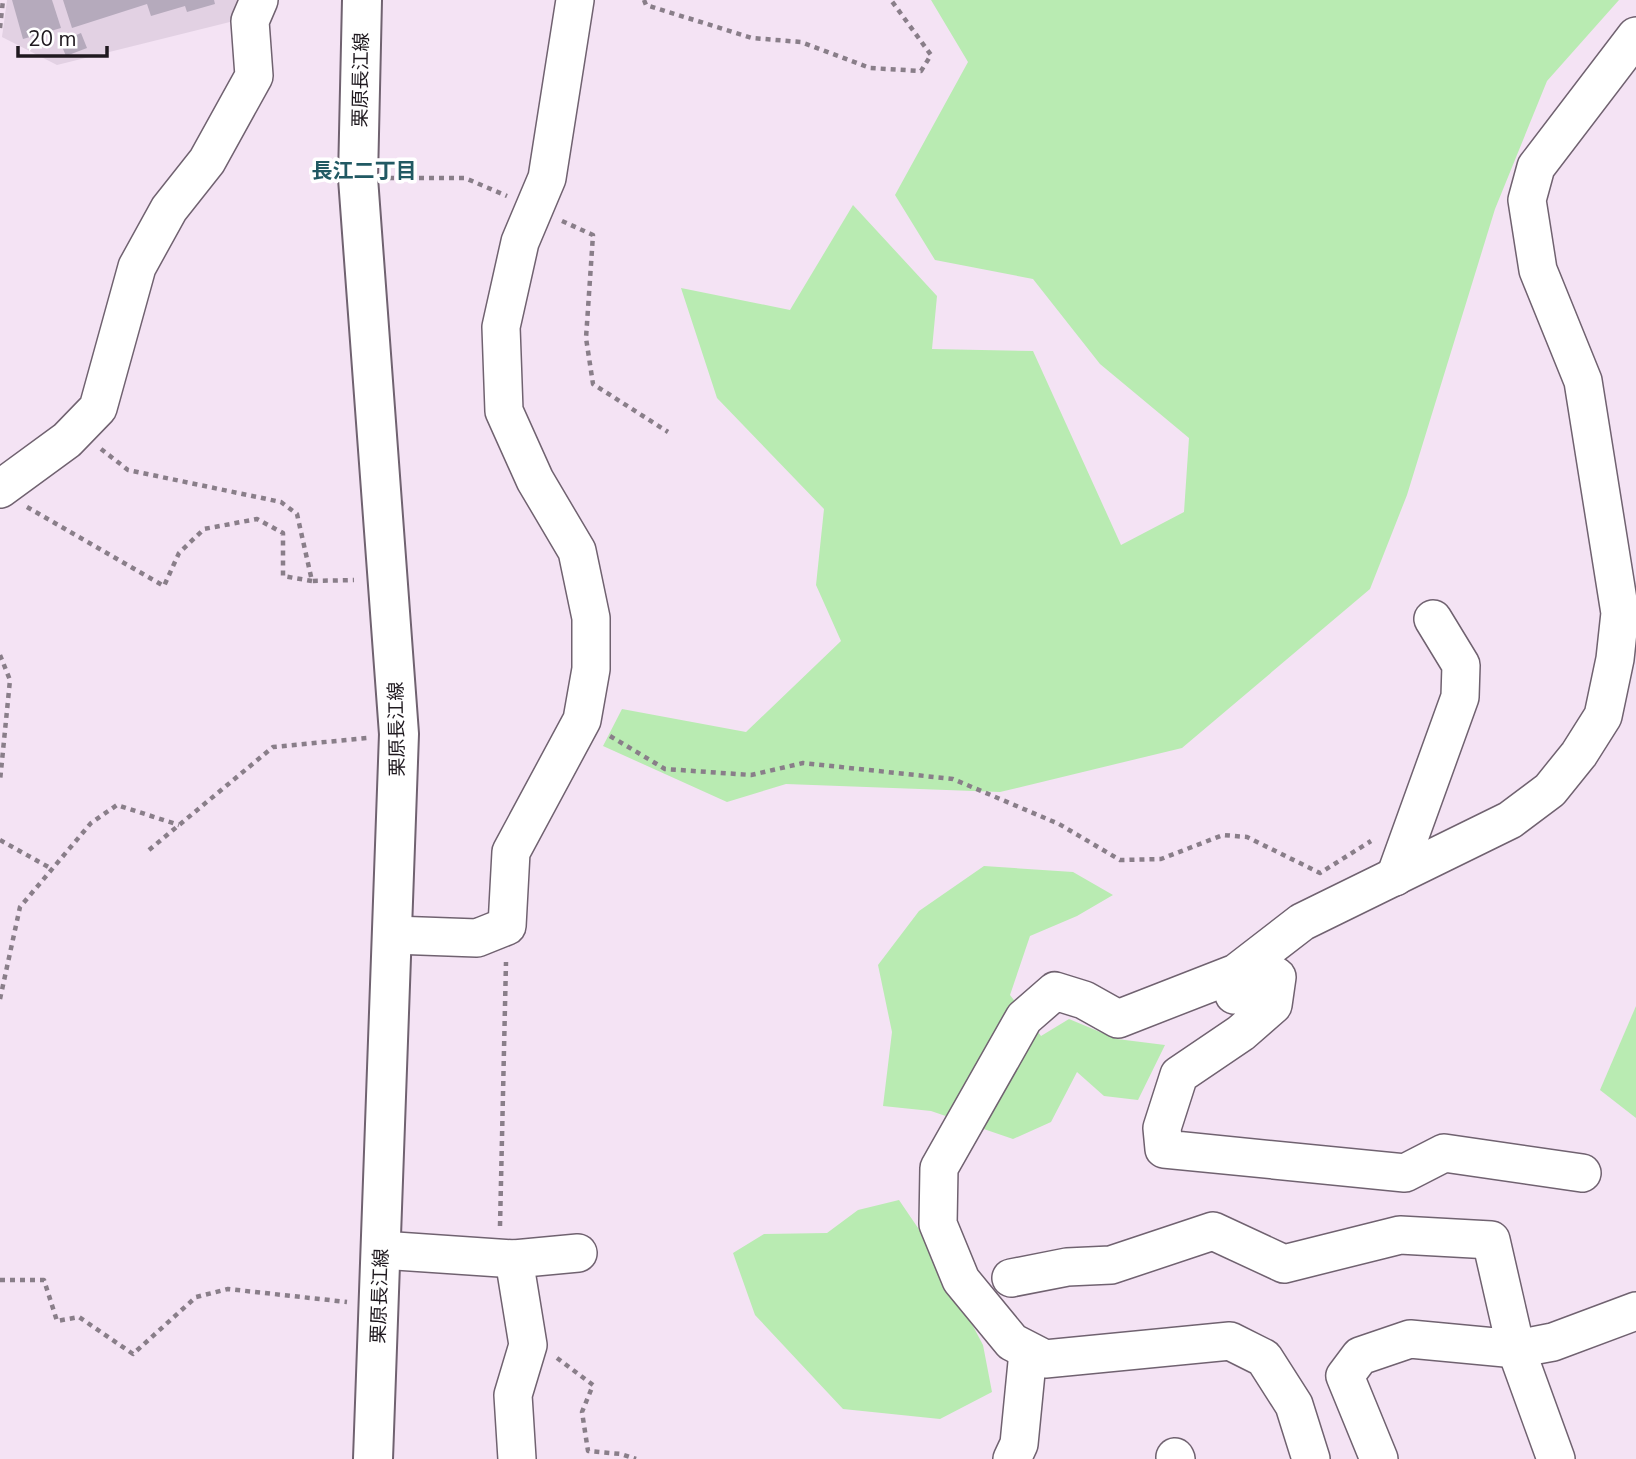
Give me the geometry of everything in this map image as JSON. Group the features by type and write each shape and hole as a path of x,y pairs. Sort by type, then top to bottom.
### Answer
{"main road":[{"name":"栗原長江線","path":"362,0 358,178 399,734 373,1459"}],"street":[{"path":"12,497 98,408 137,267 169,209 207,161 254,76 250,21 259,0"},
{"path":"393,935 477,939 507,926 511,852 583,720 591,669 591,618 577,551 535,480 504,411 501,327 520,242 547,178 575,0"},
{"path":"1311,1459 1294,1405 1264,1358 1230,1341 1045,1359 1012,1342 961,1280 938,1224 939,1168 1024,1018 1055,991 1084,1000 1118,1018 1236,973 1302,922 1510,820 1550,790 1579,754 1603,716 1615,659 1620,613 1583,381 1538,270 1527,200 1536,167 1636,36"},
{"path":"1395,877 1460,697 1461,665 1433,619"},
{"path":"1210,983 1218,998 1243,993 1271,973 1277,976 1273,1005 1241,1033 1180,1075 1162,1128 1164,1149 1405,1173 1444,1153 1582,1173"},
{"path":"1011,1278 1068,1267 1111,1265 1213,1231 1284,1264 1400,1235 1491,1240 1516,1349 1556,1459"},
{"path":"382,1250 507,1259 578,1253"},
{"path":"507,1259 528,1345 513,1395 517,1459"},
{"path":"1379,1459 1346,1377 1360,1356 1410,1339 1516,1349 1553,1342 1636,1311"},
{"path":"1012,1459 1019,1444 1028,1352"}],"path":[{"path":"0,28 3,0"},
{"path":"644,0 646,5 752,38 801,42 870,68 921,71 931,55 891,0"},
{"path":"77,429 128,470 281,502 297,514 312,581"},
{"path":"12,497 164,586 178,552 204,528 257,519 283,533 283,576 312,581 389,580"},
{"path":"0,655 10,680 0,781"},
{"path":"583,720 665,769 751,775 803,763 953,779 1059,824 1120,860 1161,859 1223,835 1247,837 1321,873 1368,845 1376,835"},
{"path":"149,850 273,747 399,734"},
{"path":"0,999 20,907 91,823 117,805 179,825"},
{"path":"0,840 52,869"},
{"path":"507,926 507,1259"},
{"path":"0,1280 44,1280 57,1321 79,1317 133,1354 196,1297 228,1289 379,1305"},
{"path":"528,1345 564,1362 593,1385 582,1412 587,1451 621,1454 636,1459"}],"shaded area":[{"path":"7,0 252,0 246,18 57,65 2,37"}],"green space":[{"path":"931,0 1619,0 1547,81 1495,209 1407,495 1370,589 1182,748 1000,792 786,784 727,802 603,746 622,709 746,732 841,641 816,585 824,509 717,398 681,288 790,310 853,205 937,296 932,349 1033,351 1121,545 1184,512 1189,438 1100,364 1033,279 935,260 895,195 968,62"},
{"path":"984,866 1073,872 1113,895 1077,916 1030,936 1010,995 1041,1036 1069,1019 1117,1039 1165,1045 1138,1100 1104,1096 1077,1072 1051,1122 1013,1139 931,1111 883,1106 892,1032 878,965 919,911"},
{"path":"1636,1006 1636,1118 1600,1090"},
{"path":"899,1200 933,1250 983,1345 992,1392 940,1419 843,1409 755,1315 733,1253 764,1234 827,1233 858,1210"}],"building":[{"path":"12,0 52,0 61,28 23,39"},
{"path":"63,0 214,0 215,4 187,12 185,6 151,16 147,4 72,28"},
{"path":"81,33 87,48 66,56 60,42"}],"district":[{"name":"長江二丁目","path":"364,171"}]}
